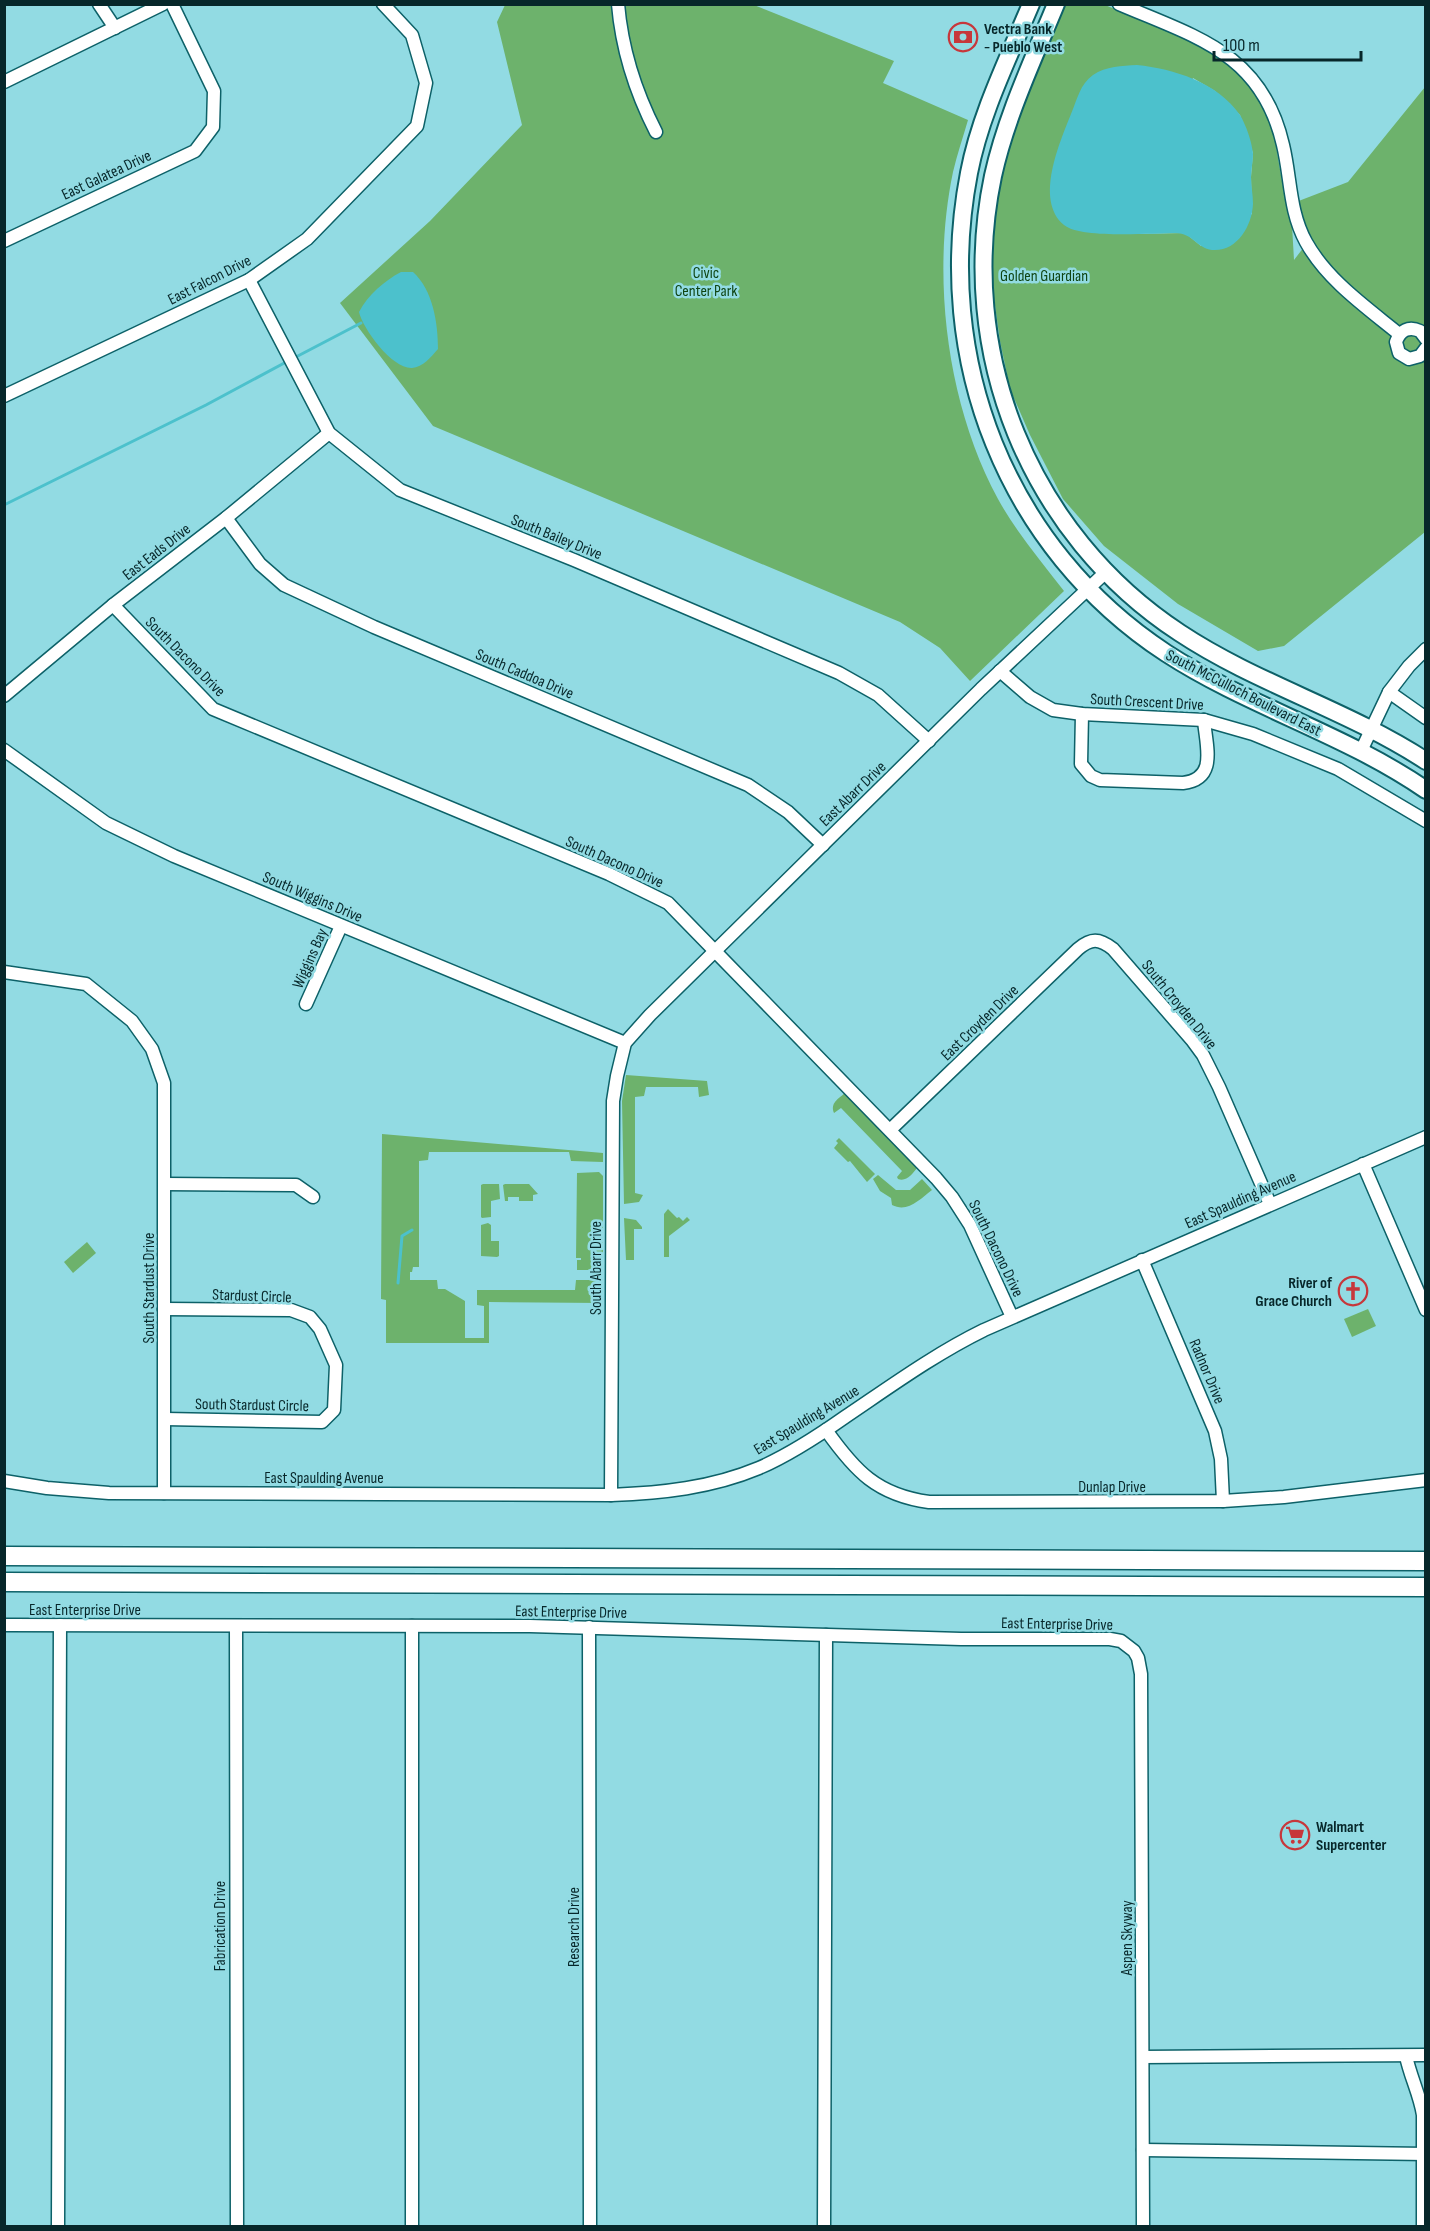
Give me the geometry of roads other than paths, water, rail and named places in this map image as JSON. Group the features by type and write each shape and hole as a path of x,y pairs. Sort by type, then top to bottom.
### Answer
{"highway":[{"path":"4,1556 1425,1561"},
{"path":"4,1582 1425,1587"}],"main road":[{"name":"South McCulloch Boulevard East","path":"1031,4 988,108 969,172 960,244 962,314 974,385 984,420 1016,490 1047,540 1089,588 1135,631 1174,658 1238,692 1361,751 1425,790"},
{"name":"South McCulloch Boulevard East","path":"1056,4 1014,107 997,161 986,227 985,302 997,380 1006,412 1019,443 1037,478 1067,526 1107,572 1150,612 1224,658 1371,729 1425,761"}],"street":[{"path":"99,4 115,28"},
{"path":"4,82 163,4"},
{"name":"East Galatea Drive","path":"4,241 195,151 213,127 214,91 172,4"},
{"name":"East Falcon Drive","path":"4,396 249,280 307,239 417,126 426,83 412,35 383,4"},
{"path":"618,4 622,39 631,75 656,132"},
{"path":"1119,4 1206,41 1232,58 1253,80 1269,105 1277,126 1283,147 1293,209 1307,243 1333,278 1399,334"},
{"name":"South Bailey Drive","path":"249,280 329,433 400,490 574,560 860,683 893,707 929,741"},
{"path":"1425,339 1420,331 1412,328 1399,334 1396,345 1399,353 1404,357 1416,358 1423,353 1425,348"},
{"name":"East Eads Drive","path":"4,696 113,605 226,518 329,433"},
{"name":"South Caddoa Drive","path":"226,518 260,564 284,585 374,627 748,785 788,812 823,845"},
{"name":"East Abarr Drive","path":"626,1043 650,1015 1000,670 1107,572"},
{"name":"South Dacono Drive","path":"113,605 213,709 609,874 668,903 936,1178 961,1210 979,1241 1012,1317"},
{"path":"1361,751 1389,692 1425,649"},
{"name":"South Crescent Drive","path":"1000,670 1030,697 1046,707 1082,714 1204,720 1253,734 1338,769 1425,821"},
{"path":"1389,692 1425,718"},
{"path":"1082,714 1081,764 1086,773 1100,780 1183,783 1196,781 1202,777 1206,767 1204,720"},
{"name":"South Wiggins Drive","path":"4,750 105,823 174,856 626,1043"},
{"name":"Wiggins Bay","path":"306,1004 341,926"},
{"name":"East Croyden Drive","path":"890,1130 1078,949 1092,939"},
{"name":"South Croyden Drive","path":"1092,939 1106,943 1113,948 1198,1048 1220,1087 1270,1203"},
{"name":"South Stardust Drive","path":"4,972 86,984 132,1021 152,1049 164,1083 164,1493"},
{"name":"South Abarr Drive","path":"611,1495 613,1111 617,1076 626,1043"},
{"name":"East Spaulding Avenue","path":"4,1481 77,1492 611,1495 675,1491 726,1480 776,1460 826,1430 943,1351 1012,1317 1425,1137"},
{"path":"1363,1164 1425,1310"},
{"path":"165,1184 297,1185 313,1197"},
{"name":"Radnor Drive","path":"1142,1260 1215,1431 1221,1459 1223,1501"},
{"name":"Stardust Circle","path":"164,1309 291,1310 310,1317 320,1329 336,1365 333,1410"},
{"name":"South Stardust Circle","path":"165,1419 322,1422 333,1410"},
{"name":"Dunlap Drive","path":"826,1430 842,1453 874,1484 908,1499 929,1502 1223,1501 1284,1497 1425,1480"},
{"name":"East Enterprise Drive","path":"4,1625 590,1627 961,1639 1110,1639 1121,1641 1134,1651"},
{"path":"58,2226 60,1625"},
{"name":"Fabrication Drive","path":"236,1626 237,2226"},
{"path":"412,1626 412,2226"},
{"name":"Research Drive","path":"590,1627 590,2226"},
{"path":"824,2226 826,1635"},
{"name":"Aspen Skyway","path":"1134,1651 1138,1658 1142,1688 1143,2226"},
{"path":"1143,2057 1425,2055"},
{"path":"1406,2056 1423,2115 1423,2226"},
{"path":"1143,2150 1424,2154"}],"water":[{"path":"1137,65 1165,70 1194,79 1219,94 1240,115 1250,139 1253,154 1251,177 1253,204 1246,229 1242,236 1229,247 1207,249 1186,235 1176,233 1101,234 1085,232 1064,225 1055,214 1051,201 1052,171 1061,140 1082,88 1093,75 1103,70"},
{"path":"401,272 413,272 420,279 430,297 437,329 438,349 423,364 412,368 404,367 387,355 366,328 359,312 377,289"}],"waterway":[{"path":"294,358 361,323"},
{"path":"4,505 206,405 288,361"},
{"path":"398,1283 402,1236 412,1230"}],"place":[{"name":"Vectra Bank - Pueblo West","path":"963,37"},
{"name":"River of Grace Church","path":"1353,1291"},
{"name":"Walmart Supercenter","path":"1295,1835"}],"park label":[{"name":"Golden Guardian","path":"1044,275"},
{"name":"Civic Center Park","path":"706,281"}]}
